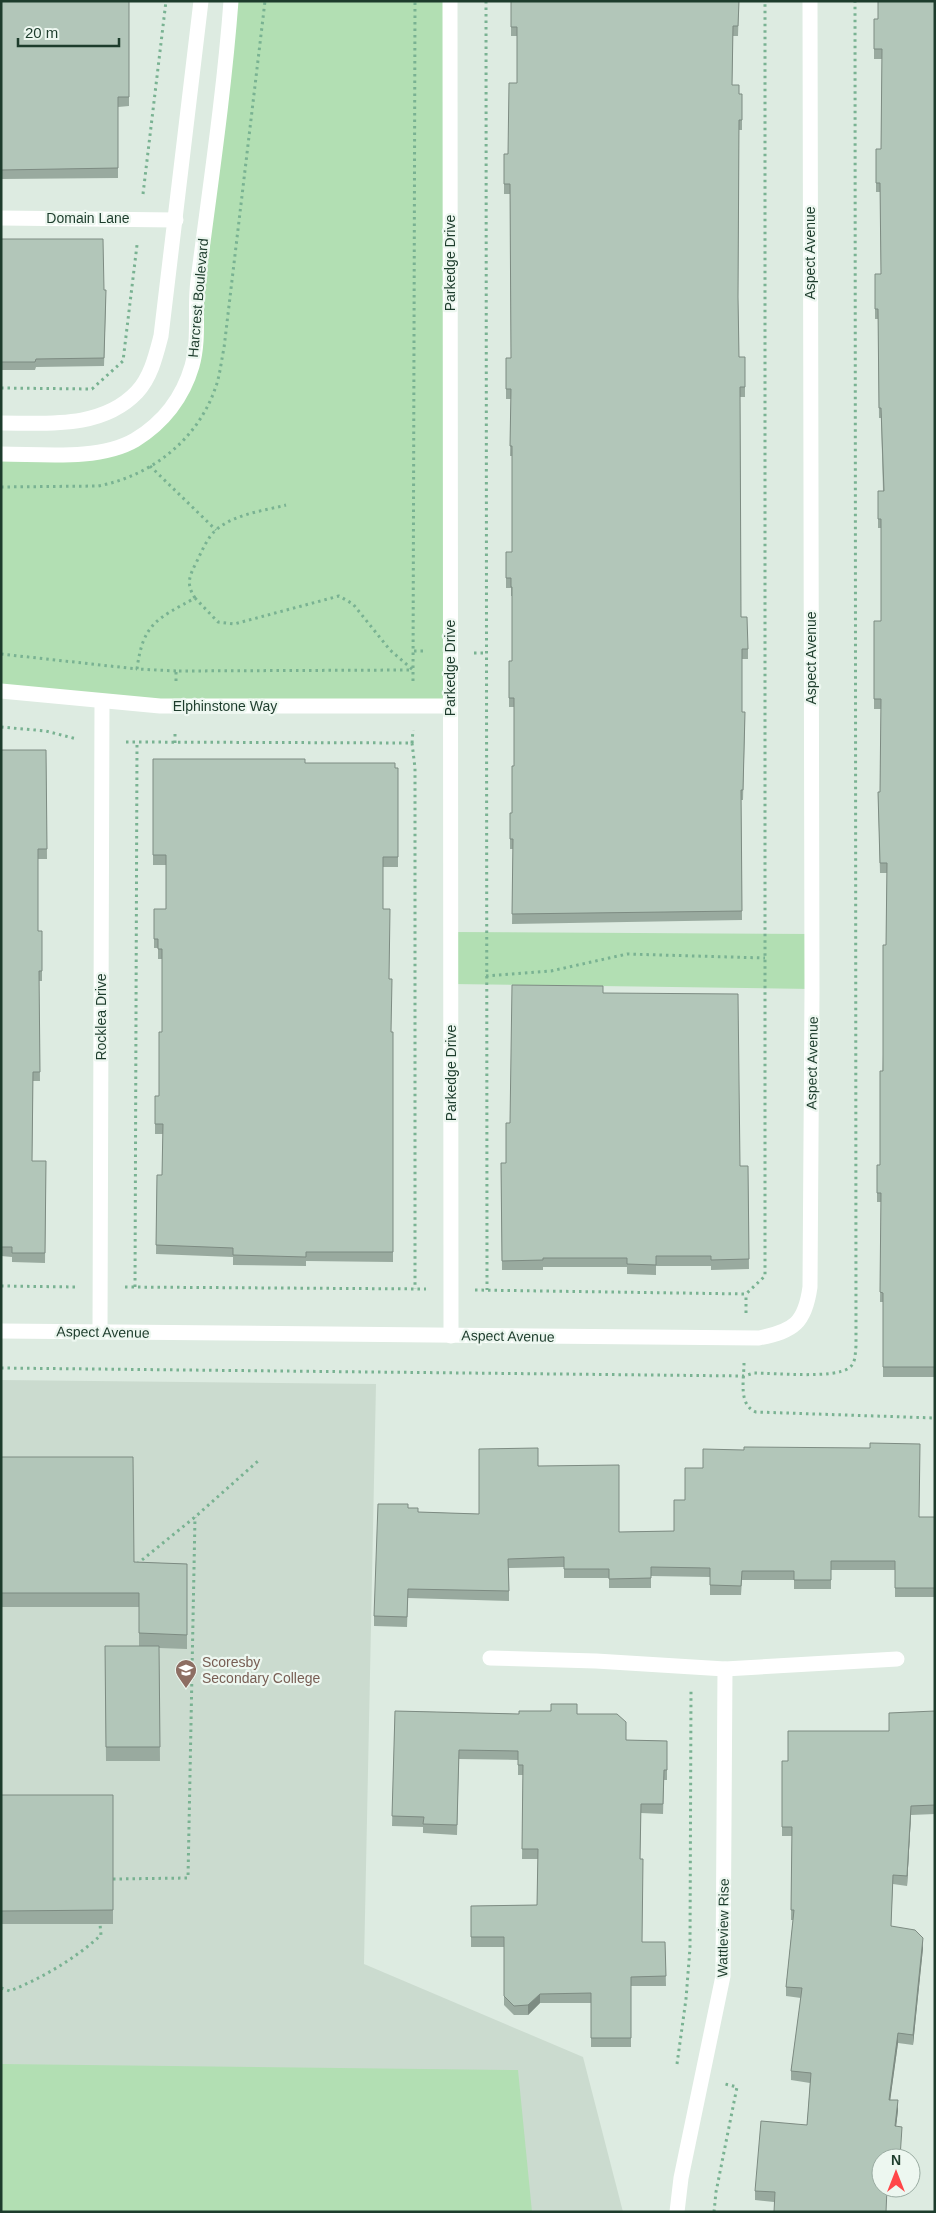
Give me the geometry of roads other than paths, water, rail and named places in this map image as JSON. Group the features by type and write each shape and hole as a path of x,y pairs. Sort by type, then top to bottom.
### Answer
{"street":[{"path":"1,423 59,423 91,419 118,408 138,392 152,366 161,336 201,1"},
{"name":"Harcrest Boulevard","path":"1,454 88,454 113,448 134,440 145,432 165,414 181,392 192,365 194,350 197,286 231,1"},
{"name":"Parkedge Drive","path":"450,1 451,1336"},
{"name":"Aspect Avenue","path":"1,1331 759,1338 788,1330 805,1313 810,1287 812,992 810,1"},
{"name":"Domain Lane","path":"1,218 176,220"},
{"name":"Elphinstone Way","path":"1,691 160,706 450,706"},
{"name":"Rocklea Drive","path":"100,1332 102,702"},
{"path":"490,1658 596,1661 725,1669 897,1659"},
{"name":"Wattleview Rise","path":"677,2212 681,2178 723,1976 725,1669"}],"place":[{"name":"Scoresby Secondary College","path":"186,1689"}]}
